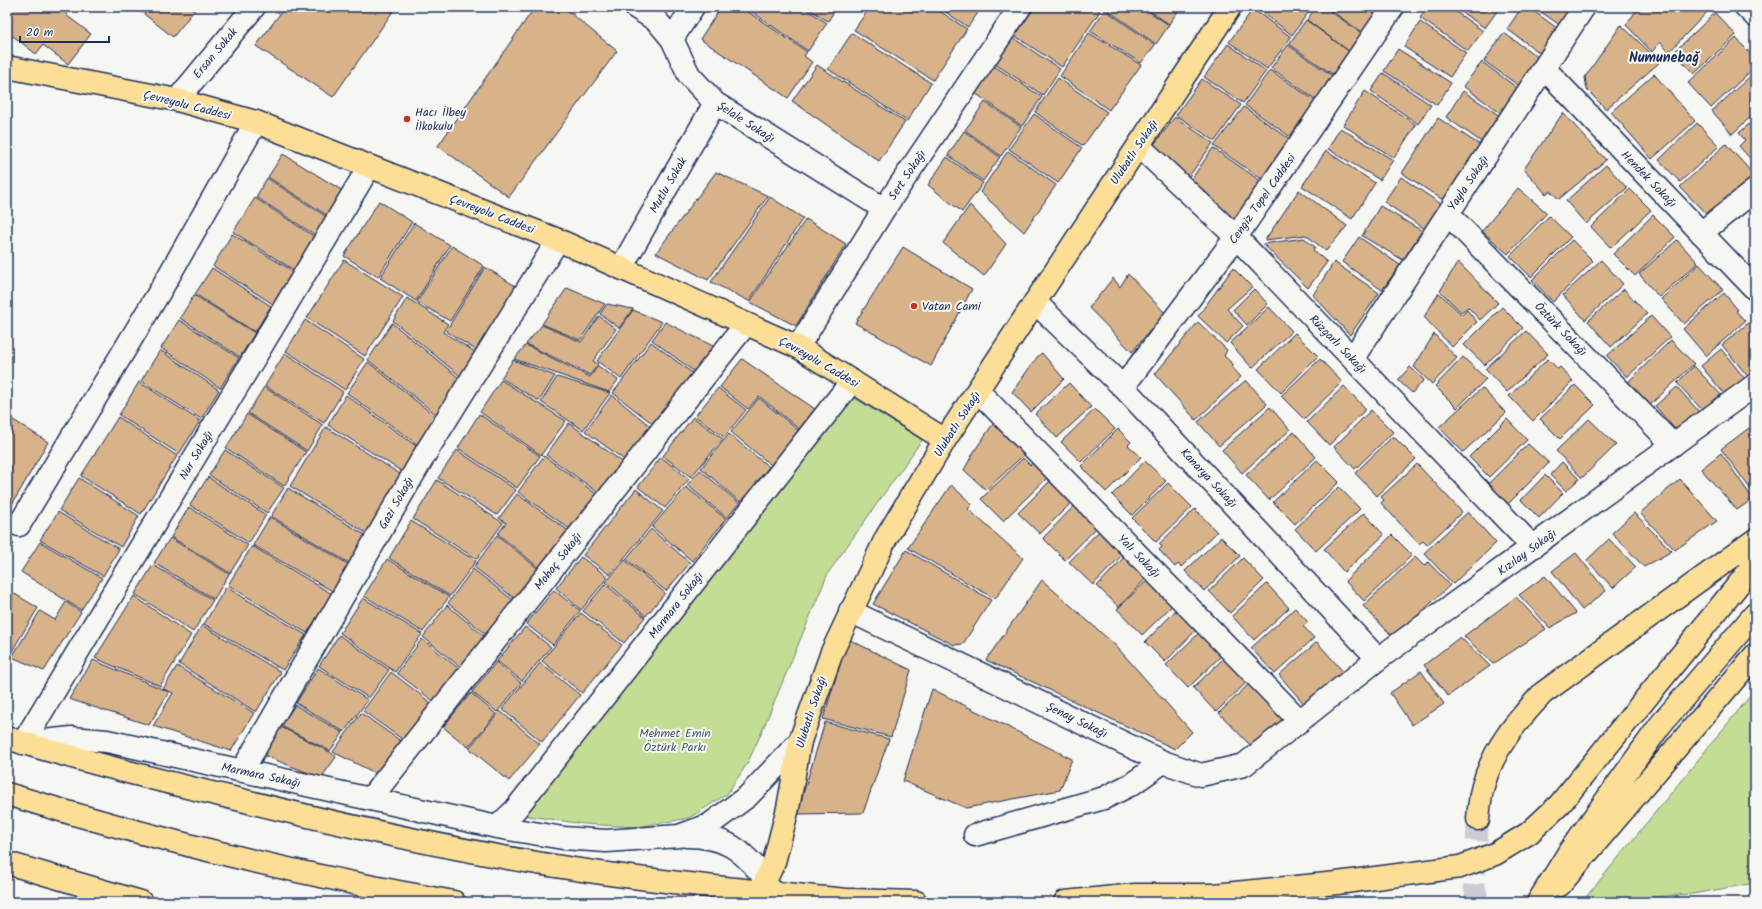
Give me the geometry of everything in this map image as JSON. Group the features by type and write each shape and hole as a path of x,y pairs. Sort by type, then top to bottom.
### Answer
{"main road":[{"name":"Ulubatlı Sokağı","path":"766,879 774,862 788,808 800,741 832,652 850,611 886,538 945,440 1034,302 1230,7"},
{"name":"Çevreyolu Caddesi","path":"7,67 177,100 256,122 558,240 798,347 945,440"},
{"path":"1478,820 1482,787 1492,760 1514,724 1543,693 1755,540"},
{"path":"1065,902 1135,895 1214,895 1337,883 1460,866 1495,854 1529,833 1560,804 1755,564"},
{"path":"1538,902 1569,852 1661,724 1755,614"},
{"path":"1545,902 1579,864 1696,723 1755,655"},
{"path":"15,740 186,787 298,815 456,848 544,864 664,881 866,902"},
{"path":"7,794 151,835 251,860 397,892 454,902"},
{"path":"7,863 140,902"},
{"path":"843,900 916,902"}],"street":[{"name":"Ersan Sokak","path":"177,100 254,7"},
{"name":"Şelale Sokağı","path":"635,7 657,21 672,39 689,75 715,103 884,209"},
{"path":"672,39 693,7"},
{"name":"Sert Sokağı","path":"798,347 884,209 1020,7"},
{"name":"Cengiz Topel Caddesi","path":"1123,386 1236,237 1393,7"},
{"name":"Yayla Sokağı","path":"1353,358 1584,7"},
{"path":"1746,7 1755,16"},
{"name":"Hendek Sokağı","path":"1544,68 1755,289"},
{"name":"Mutlu Sokak","path":"622,268 715,103"},
{"path":"19,525 163,286 256,122"},
{"name":"Rüzgarlı Sokağı","path":"1139,146 1236,237 1533,547"},
{"name":"Nur Sokağı","path":"15,740 369,167"},
{"path":"1701,233 1755,190"},
{"name":"Öztürk Sokağı","path":"1448,214 1673,445"},
{"name":"Gazi Sokağı","path":"242,771 428,449 558,240"},
{"name":"Kanarya Sokağı","path":"1034,302 1123,386 1378,659"},
{"name":"Mohaç Sokağı","path":"370,799 746,324"},
{"name":"Marmara Sokağı","path":"497,827 515,810 852,381"},
{"name":"Kızılay Sokağı","path":"1300,721 1378,659 1755,385"},
{"name":"Yalı Sokağı","path":"978,391 1300,721"},
{"name":"Şenay Sokağı","path":"850,611 1163,762 1201,776 1244,765 1300,721"},
{"name":"Marmara Sokağı","path":"15,740 72,738 107,741 497,827 563,838 606,841 679,836 709,825 748,796 800,741"},
{"path":"975,835 1104,798 1132,784 1163,762"},
{"path":"679,836 715,838 735,847 752,862 766,879"}],"green space":[{"name":"Mehmet Emin Öztürk Parkı","path":"853,397 922,440 828,573 760,736 747,764 727,794 689,818 638,827 584,824 522,815"},
{"path":"1755,690 1755,883 1692,894 1582,902"}],"building":[{"path":"7,7 69,7 71,9 66,15 91,34 68,64 43,45 36,54 13,36 7,44"},
{"path":"135,7 147,7 142,13"},
{"path":"149,7 197,7 173,37 144,14"},
{"path":"285,7 396,7 333,97 256,46"},
{"path":"535,7 563,7 617,51 509,197 438,146"},
{"path":"721,7 741,7 807,52 804,56 812,62 788,98 700,39"},
{"path":"745,7 803,7 827,23 808,51"},
{"path":"806,7 837,7 828,21"},
{"path":"870,7 933,7 967,29 933,80 854,30"},
{"path":"938,7 982,7 968,27"},
{"path":"1035,7 1094,7 1100,11 1062,67 1015,36"},
{"path":"1107,7 1142,7 1169,25 1156,44 1106,9"},
{"path":"1144,7 1181,7 1169,24"},
{"path":"1255,7 1306,7 1310,10 1292,35"},
{"path":"1316,7 1324,7 1367,37 1354,55 1307,20"},
{"path":"1326,7 1365,7 1380,17 1367,36"},
{"path":"1367,7 1388,7 1381,17"},
{"path":"1427,7 1449,7 1483,31 1468,51 1420,18"},
{"path":"1454,7 1500,7 1485,28"},
{"path":"1522,7 1528,7 1561,31 1543,55 1507,29"},
{"path":"1534,7 1578,7 1564,28"},
{"path":"1639,7 1707,7 1709,10 1669,52 1660,42 1652,52 1626,25"},
{"path":"1253,9 1291,37 1267,69 1229,42"},
{"path":"1105,10 1155,45 1141,63 1090,31"},
{"path":"1715,13 1736,35 1694,74 1674,52"},
{"path":"1306,20 1354,55 1338,78 1289,44"},
{"path":"1420,22 1466,53 1450,77 1404,47"},
{"path":"1621,25 1660,62 1606,109 1587,90 1585,77"},
{"path":"852,33 931,83 907,121 828,69"},
{"path":"1089,33 1141,65 1109,110 1060,76"},
{"path":"1504,33 1542,60 1522,88 1484,61"},
{"path":"1013,38 1060,69 1043,95 995,64"},
{"path":"1736,38 1755,59 1755,67 1711,108 1688,83"},
{"path":"1228,44 1266,71 1243,103 1204,77"},
{"path":"1288,45 1337,79 1321,103 1271,68"},
{"path":"1398,49 1451,83 1437,105 1384,71"},
{"path":"1482,62 1520,90 1502,114 1463,86"},
{"path":"817,65 905,122 879,161 792,101"},
{"path":"994,66 1042,97 1022,126 975,93"},
{"path":"1270,70 1320,104 1295,140 1245,105"},
{"path":"1755,72 1755,113 1732,134 1712,111"},
{"path":"1383,73 1431,105 1418,124 1371,91"},
{"path":"1654,74 1695,121 1652,159 1611,112"},
{"path":"1058,78 1107,112 1083,146 1035,112"},
{"path":"1202,79 1241,105 1215,141 1176,115"},
{"path":"1365,91 1416,125 1394,158 1343,125"},
{"path":"1463,91 1500,116 1483,143 1446,117"},
{"path":"985,102 1021,127 1001,156 965,130"},
{"path":"1244,107 1294,142 1266,182 1214,146"},
{"path":"1563,113 1606,160 1559,199 1550,191 1546,194 1524,169"},
{"path":"1034,114 1082,148 1058,183 1009,149"},
{"path":"1175,117 1213,143 1187,179 1152,147"},
{"path":"1438,118 1480,145 1443,200 1402,173"},
{"path":"1755,119 1755,164 1739,146 1745,140 1739,133"},
{"path":"1697,123 1719,146 1680,182 1659,160"},
{"path":"1340,128 1393,160 1380,180 1328,149"},
{"path":"964,131 1000,157 983,181 948,155"},
{"path":"1726,144 1755,176 1755,183 1707,215 1680,187"},
{"path":"1213,148 1265,184 1233,229 1190,181"},
{"path":"1008,151 1056,185 1024,232 980,192"},
{"path":"1326,151 1375,183 1352,219 1302,186"},
{"path":"283,154 343,191 328,216 268,177"},
{"path":"947,157 983,183 962,212 928,185"},
{"path":"1606,165 1627,188 1586,224 1566,201"},
{"path":"716,172 768,196 708,280 656,253"},
{"path":"1401,177 1441,204 1425,229 1384,202"},
{"path":"267,178 327,217 315,235 256,197"},
{"path":"1518,188 1547,213 1508,254 1482,231"},
{"path":"1630,189 1651,210 1611,248 1591,227"},
{"path":"1299,190 1347,226 1326,251 1306,235 1265,240"},
{"path":"770,197 803,218 749,301 711,282"},
{"path":"255,198 315,237 294,270 233,232"},
{"path":"379,201 412,222 378,277 344,256"},
{"path":"970,205 1006,244 984,276 943,243"},
{"path":"1380,206 1422,231 1403,260 1362,236"},
{"path":"1653,215 1675,237 1635,276 1613,254"},
{"path":"1549,216 1571,237 1531,277 1510,256"},
{"path":"806,219 846,244 796,326 750,302"},
{"path":"414,223 450,245 416,301 380,278"},
{"path":"232,234 293,271 273,304 213,266"},
{"path":"1359,237 1400,265 1382,290 1342,262"},
{"path":"1304,238 1315,247 1313,250 1327,262 1308,288 1263,244"},
{"path":"1572,240 1593,261 1553,302 1532,280"},
{"path":"1677,240 1698,263 1659,297 1639,274"},
{"path":"452,246 484,266 450,321 417,302"},
{"name":"Vatan Cami","path":"903,247 972,289 931,366 855,323"},
{"path":"344,260 403,297 365,356 307,318"},
{"path":"1601,260 1623,284 1585,320 1563,295"},
{"path":"1334,262 1379,293 1350,335 1313,295"},
{"path":"1458,262 1498,303 1480,320 1468,307 1461,312 1440,291"},
{"path":"1699,264 1723,290 1684,324 1661,299"},
{"path":"485,267 522,290 482,354 446,331"},
{"path":"212,268 271,306 255,332 195,294"},
{"path":"1233,268 1252,287 1227,309 1243,326 1226,343 1198,316"},
{"path":"1128,274 1165,313 1132,352 1089,308 1113,278 1120,287"},
{"path":"567,288 605,304 580,340 542,324"},
{"path":"1254,289 1268,304 1247,325 1233,310"},
{"path":"1624,289 1647,314 1611,347 1588,321"},
{"path":"1439,293 1462,315 1467,310 1477,322 1452,347 1424,317"},
{"path":"1724,293 1745,321 1706,356 1683,329"},
{"path":"194,295 255,333 240,357 180,318"},
{"path":"407,298 448,324 443,332 480,355 465,380 393,321"},
{"path":"607,304 633,309 619,328 600,314"},
{"path":"1269,307 1292,331 1252,368 1230,343"},
{"path":"1502,307 1523,328 1485,365 1464,345"},
{"path":"633,310 662,322 621,379 597,361"},
{"path":"599,316 616,329 593,361 598,364 590,375 526,344 542,325 581,342"},
{"path":"1651,316 1670,337 1627,377 1607,356"},
{"path":"179,320 239,358 220,388 161,348"},
{"path":"305,320 364,359 345,390 286,351"},
{"path":"1752,320 1755,324 1755,375 1750,379 1722,345"},
{"path":"665,322 715,347 696,373 652,340"},
{"path":"1198,322 1227,350 1224,356 1234,365 1232,367 1241,377 1196,420 1155,374"},
{"path":"392,323 464,382 442,419 368,360"},
{"path":"1526,331 1548,354 1507,392 1485,369"},
{"path":"1295,333 1318,356 1281,393 1258,369"},
{"path":"1434,334 1457,358 1432,384 1414,367"},
{"path":"1671,340 1694,364 1650,405 1628,382"},
{"path":"651,342 695,375 657,427 613,393"},
{"path":"526,345 590,377 598,366 618,380 609,392 514,359"},
{"path":"1721,349 1746,380 1726,396 1701,366"},
{"path":"160,350 219,390 201,419 141,381"},
{"path":"285,353 343,392 324,423 265,386"},
{"path":"1042,353 1064,379 1031,412 1012,392 1038,356"},
{"path":"1463,357 1486,379 1457,408 1435,386"},
{"path":"742,359 815,409 799,429 759,396 748,409 720,387"},
{"path":"1320,359 1342,382 1304,419 1281,396"},
{"path":"1548,359 1558,369 1560,367 1573,381 1533,421 1509,396"},
{"path":"513,360 555,376 539,401 501,378"},
{"path":"368,362 441,421 425,450 347,393"},
{"path":"1694,366 1723,397 1706,414 1677,383"},
{"path":"1410,367 1424,380 1412,393 1398,380"},
{"path":"557,377 610,393 583,430 541,402"},
{"path":"501,380 566,421 541,455 480,412"},
{"path":"1246,380 1267,404 1219,446 1198,422"},
{"path":"139,382 200,421 179,454 119,415"},
{"path":"1069,383 1091,407 1057,438 1035,414"},
{"path":"1575,385 1595,405 1560,439 1540,419"},
{"path":"1344,386 1366,409 1329,445 1307,422"},
{"path":"264,387 323,425 307,451 248,413"},
{"path":"1677,387 1701,414 1679,434 1655,406"},
{"path":"718,388 746,410 724,437 695,416"},
{"path":"1482,388 1506,413 1463,452 1439,427"},
{"path":"346,395 423,451 409,476 328,425"},
{"path":"612,395 655,430 630,464 585,431"},
{"path":"759,398 799,431 771,465 731,432"},
{"path":"1270,407 1290,430 1242,473 1222,450"},
{"path":"1095,409 1115,429 1081,462 1061,442"},
{"path":"1371,410 1393,432 1355,469 1334,447"},
{"path":"247,414 306,452 284,486 226,448"},
{"path":"479,414 540,456 517,488 458,448"},
{"path":"7,416 48,442 10,508 7,506"},
{"path":"118,417 177,456 141,514 81,476"},
{"path":"693,417 723,439 691,477 663,456"},
{"path":"997,418 1030,449 986,490 964,470 975,450"},
{"path":"1507,419 1527,440 1489,477 1469,457"},
{"path":"1589,419 1616,445 1582,478 1556,451"},
{"path":"569,423 628,466 603,496 546,455"},
{"path":"326,427 408,479 371,536 290,486"},
{"path":"1749,428 1755,436 1755,495 1721,449"},
{"path":"1118,429 1131,442 1128,445 1141,457 1106,492 1081,466"},
{"path":"1294,432 1316,457 1269,500 1246,475"},
{"path":"729,434 769,467 740,502 701,468"},
{"path":"1393,436 1416,459 1377,496 1355,473"},
{"path":"1528,444 1549,463 1508,504 1488,484"},
{"path":"225,450 284,488 267,513 209,475"},
{"path":"457,450 516,490 497,515 438,478"},
{"path":"1721,453 1753,499 1737,510 1701,469"},
{"path":"544,456 602,498 574,532 518,492"},
{"path":"661,457 689,479 665,508 638,487"},
{"path":"1023,458 1030,465 1036,459 1050,475 1003,521 981,499"},
{"path":"1317,460 1339,482 1295,524 1273,502"},
{"path":"1145,461 1166,481 1132,515 1112,495"},
{"path":"1562,462 1579,479 1566,491 1550,475"},
{"path":"1417,464 1462,512 1427,545 1423,541 1419,544 1381,503 1384,500 1381,497"},
{"path":"700,470 739,503 727,518 687,485"},
{"path":"1545,475 1563,493 1539,518 1521,500"},
{"path":"208,477 266,515 249,543 190,505"},
{"path":"1054,477 1075,499 1040,534 1018,513"},
{"path":"79,478 139,516 121,547 59,510"},
{"path":"1680,479 1717,521 1675,550 1640,513"},
{"path":"437,480 503,523 477,559 413,519"},
{"path":"1168,483 1192,507 1156,542 1132,518"},
{"path":"951,485 972,504 968,509 1023,558 995,599 908,548"},
{"path":"686,487 726,519 692,561 652,527"},
{"path":"1339,487 1360,509 1316,551 1295,529"},
{"path":"288,488 370,538 352,565 271,516"},
{"path":"636,489 663,511 610,575 583,555"},
{"path":"517,494 573,534 543,571 498,534 506,523 499,518"},
{"path":"1078,502 1100,524 1065,560 1043,538"},
{"path":"189,507 248,545 230,573 171,537"},
{"path":"1195,509 1217,532 1181,567 1178,564 1175,567 1159,550 1162,547 1159,544"},
{"path":"58,512 119,549 103,576 40,540"},
{"path":"1468,512 1496,543 1453,584 1424,553"},
{"path":"1364,513 1384,535 1344,572 1324,549"},
{"path":"1634,513 1672,551 1644,567 1612,533"},
{"path":"270,517 351,566 334,592 253,545"},
{"path":"411,521 476,561 450,596 389,558"},
{"path":"1103,527 1127,550 1093,585 1069,562"},
{"path":"651,529 690,563 666,591 626,559"},
{"path":"497,535 542,572 519,602 474,567"},
{"path":"1392,535 1412,555 1364,601 1345,581"},
{"path":"1221,537 1240,556 1204,591 1185,571"},
{"path":"170,538 229,574 214,599 154,563"},
{"path":"1609,539 1636,567 1613,588 1587,560"},
{"path":"7,540 14,544 7,554"},
{"path":"40,542 102,578 81,610 21,572"},
{"path":"252,546 332,594 307,633 228,585"},
{"path":"906,550 991,600 963,644 954,645 873,604"},
{"path":"1129,552 1151,573 1119,607 1097,586"},
{"path":"1576,553 1606,591 1582,610 1552,571"},
{"path":"581,557 608,577 581,610 556,588"},
{"path":"1415,557 1424,566 1428,562 1450,585 1394,638 1363,606"},
{"path":"1243,558 1264,580 1230,613 1209,591"},
{"path":"387,559 449,597 423,632 364,596"},
{"path":"625,560 665,593 646,616 606,582"},
{"path":"153,565 213,600 193,632 135,594"},
{"path":"473,569 518,604 490,638 448,603"},
{"path":"1152,576 1176,602 1142,635 1117,609"},
{"path":"1545,576 1576,613 1550,628 1519,595"},
{"path":"1042,580 1116,646 1192,732 1175,749 986,660"},
{"path":"605,584 645,617 624,643 583,611"},
{"path":"1267,584 1289,608 1254,640 1232,616"},
{"path":"226,587 306,635 283,670 204,624"},
{"path":"554,590 580,611 553,645 526,624"},
{"path":"10,591 38,608 9,656 7,656 7,597"},
{"path":"134,596 191,635 160,686 95,658"},
{"path":"1516,597 1546,629 1493,664 1464,636"},
{"path":"363,598 422,634 395,672 340,633"},
{"path":"66,602 81,612 44,671 12,657 40,611 55,620"},
{"path":"447,605 489,640 464,670 423,637"},
{"path":"1181,605 1201,625 1165,662 1145,642"},
{"path":"1295,608 1308,622 1303,626 1314,638 1275,674 1251,648"},
{"path":"581,613 622,645 582,693 542,661"},
{"path":"202,625 281,672 256,712 179,664"},
{"path":"525,627 551,647 522,681 497,661"},
{"path":"1203,629 1225,652 1188,688 1166,665"},
{"path":"339,635 389,670 369,698 319,666"},
{"path":"1460,637 1490,666 1448,696 1424,665"},
{"path":"422,639 463,672 437,704 397,673"},
{"path":"848,639 911,670 891,737 823,719"},
{"path":"1317,642 1346,675 1306,706 1279,675"},
{"path":"1228,654 1251,678 1216,712 1193,688"},
{"path":"93,660 169,692 149,725 69,699"},
{"path":"496,662 521,683 497,712 472,692"},
{"path":"540,663 580,695 542,742 502,709"},
{"path":"177,666 254,713 231,751 153,726 173,693 163,689"},
{"path":"318,668 368,700 344,732 296,703"},
{"path":"1421,671 1444,704 1412,725 1390,693"},
{"path":"391,672 435,706 406,742 363,711"},
{"path":"1253,680 1288,722 1254,749 1219,713"},
{"path":"932,689 1072,759 1060,790 966,808 903,781"},
{"path":"471,693 496,714 468,747 443,727"},
{"path":"295,705 343,733 330,751 281,726"},
{"path":"500,711 540,744 509,781 469,748"},
{"path":"361,713 405,744 379,775 333,752"},
{"path":"825,722 889,739 863,813 797,814"},
{"path":"281,727 330,752 336,757 321,778 263,755"}],"tunnel":[{"path":"1478,819 1474,885 1478,902"}],"place":[{"name":"Hacı İlbey İlkokulu","path":"407,119"},
{"name":"Vatan Cami","path":"914,306"}],"district":[{"name":"Numunebağ","path":"1664,57"}]}
